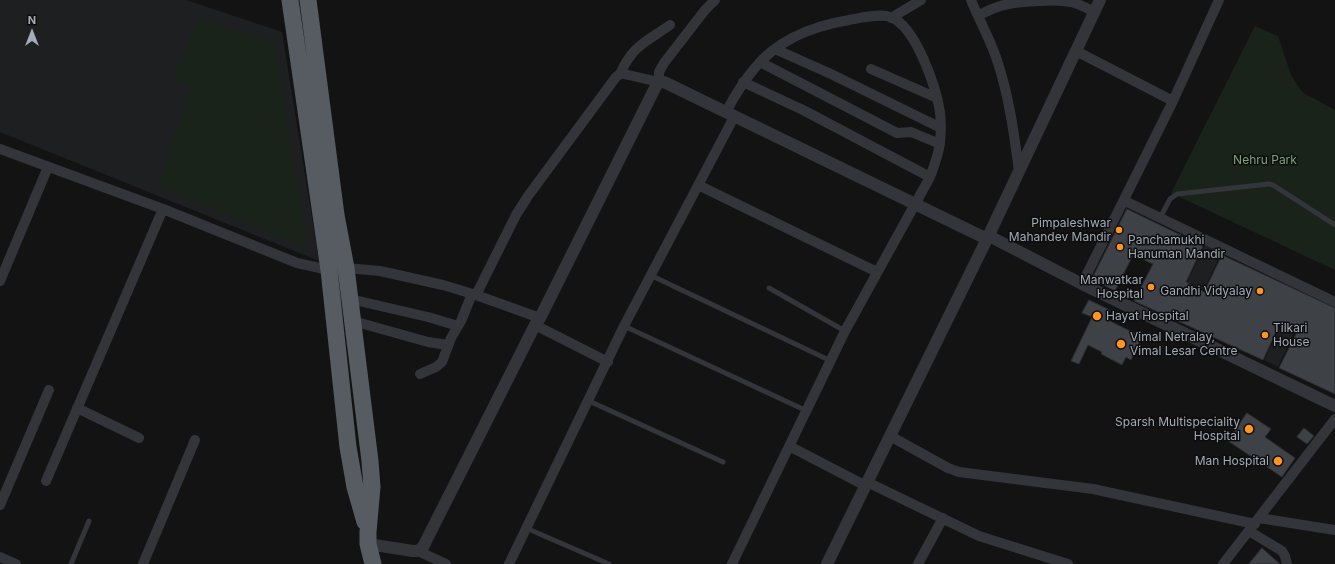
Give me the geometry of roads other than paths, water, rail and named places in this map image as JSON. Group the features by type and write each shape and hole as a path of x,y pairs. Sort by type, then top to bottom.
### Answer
{"highway":[{"path":"290,0 329,270 348,447 355,487 373,564"},
{"path":"308,0 335,208 346,268 353,321 372,487 368,538"}],"street":[{"path":"891,18 921,0"},
{"path":"971,0 996,58 1004,85 1010,111 1019,171"},
{"path":"827,564 988,238 1100,0"},
{"path":"1082,284 1125,201 1173,102 1219,0"},
{"path":"418,551 423,547 659,82 659,72 710,1"},
{"path":"978,16 996,7 1021,1 1067,1 1081,5 1094,12"},
{"path":"509,564 608,362 624,326 698,185 743,82 760,62 775,49 800,34 839,22 867,16 886,16 899,22 911,34 922,56 932,82 940,111 941,128 937,159 930,177 845,331 732,564"},
{"path":"420,374 440,365 448,345 474,295 516,215 528,196 616,77 620,74 629,56 644,41 670,25"},
{"path":"775,49 831,74 941,128"},
{"path":"1076,51 1173,102"},
{"path":"760,62 898,133 910,132 940,144"},
{"path":"871,69 936,98"},
{"path":"620,74 664,82 1335,406"},
{"path":"743,82 803,110 930,177"},
{"path":"0,149 163,209 297,263 329,270 346,268 380,270 443,285 474,295 538,322 608,362"},
{"path":"0,281 48,167"},
{"path":"698,185 877,272"},
{"path":"1125,201 1335,302"},
{"path":"46,481 163,209"},
{"path":"350,299 428,317 458,326"},
{"path":"353,321 428,342 448,345"},
{"path":"0,505 49,390"},
{"path":"77,408 139,438"},
{"path":"1223,564 1335,419"},
{"path":"890,436 948,468 959,472 1093,489 1254,524 1335,530"},
{"path":"143,564 195,440"},
{"path":"789,446 867,484 986,538 1068,564"},
{"path":"918,564 943,518"},
{"path":"1254,524 1282,551 1287,564"},
{"path":"368,538 413,551 418,551 446,564"},
{"path":"0,557 16,564"}],"lane":[{"path":"1160,218 1170,199 1177,194 1264,184 1274,185 1335,225"},
{"path":"650,275 831,361"},
{"path":"769,288 845,331"},
{"path":"624,326 806,410"},
{"path":"589,401 723,462"},
{"path":"71,564 89,521"},
{"path":"526,528 610,564"}],"place":[{"name":"Pimpaleshwar Mahandev Mandir","path":"1119,230"},
{"name":"Panchamukhi Hanuman Mandir","path":"1120,247"},
{"name":"Manwatkar Hospital","path":"1151,287"},
{"name":"Gandhi Vidyalay","path":"1260,291"},
{"name":"Hayat Hospital","path":"1097,316"},
{"name":"Tilkari House","path":"1265,335"},
{"name":"Vimal Netralay, Vimal Lesar Centre","path":"1121,344"},
{"name":"Sparsh Multispeciality Hospital","path":"1249,429"},
{"name":"Man Hospital","path":"1278,461"}],"park label":[{"name":"Nehru Park","path":"1265,160"}]}
